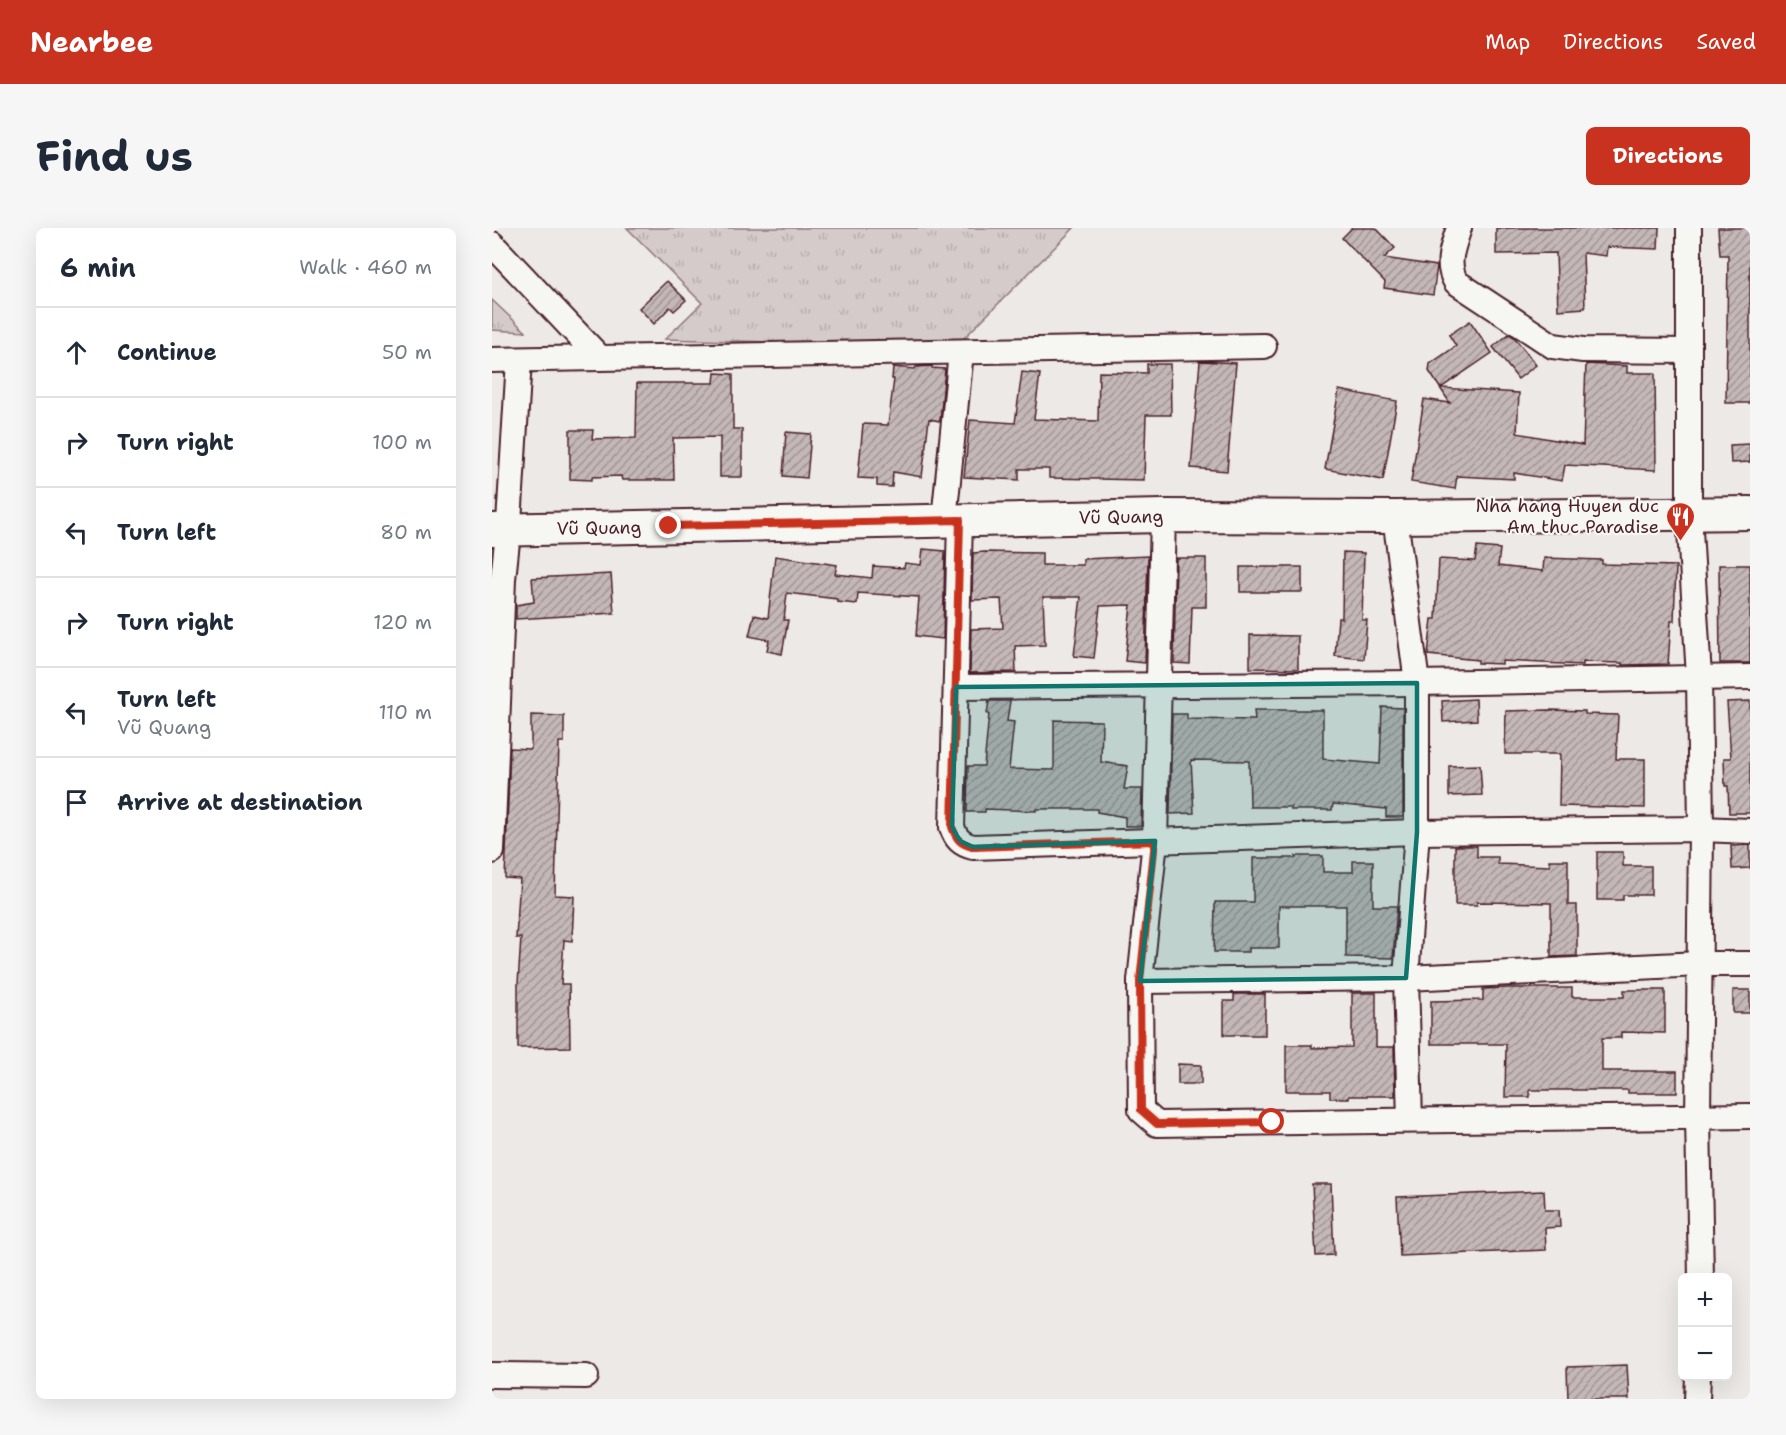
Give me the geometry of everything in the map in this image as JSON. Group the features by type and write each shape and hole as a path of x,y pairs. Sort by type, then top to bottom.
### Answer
{"main road":[{"name":"Vũ Quang","path":"500,530 1162,516 1395,517 1750,513"}],"street":[{"path":"1459,228 1449,260 1450,273 1456,282 1553,346 1582,350 1689,351"},
{"path":"1689,228 1689,514 1700,677 1698,1117 1701,1273"},
{"path":"492,244 599,357"},
{"path":"492,360 1264,346"},
{"path":"961,352 952,520 956,687 952,827 960,842 974,847 1417,832 1701,829 1750,831"},
{"path":"492,851 503,590 500,530 519,360"},
{"path":"1162,516 1155,841 1140,981 1141,1110 1157,1124 1750,1116"},
{"path":"1395,517 1417,683 1417,832 1406,978 1410,1120"},
{"path":"956,687 1417,683 1750,677"},
{"path":"1140,981 1406,978 1700,964 1750,964"},
{"path":"492,1375 586,1376"},
{"path":"1697,1399 1698,1381"}],"highlighted area":[{"path":"1417,683 1417,832 1406,978 1140,981 1155,841 973,847 960,841 952,827 956,687"}],"green space":[{"path":"627,228 1074,228 955,347 665,339 702,303"},
{"path":"492,300 526,332 492,330"}],"building":[{"path":"1352,228 1376,228 1395,248 1384,258 1437,266 1433,295 1384,288 1385,282 1342,238"},
{"path":"1496,228 1659,228 1658,249 1607,247 1606,256 1583,253 1585,308 1558,310 1556,253 1496,254"},
{"path":"1718,228 1750,228 1750,403 1726,403 1728,255 1720,255"},
{"path":"667,281 686,300 674,311 670,307 654,324 639,308"},
{"path":"1470,321 1492,353 1441,388 1519,393 1517,433 1583,445 1586,364 1627,366 1627,373 1655,373 1656,470 1565,465 1562,481 1514,473 1514,479 1457,476 1455,489 1411,482 1424,399 1450,403 1429,371 1430,364 1456,346 1449,335"},
{"path":"1509,334 1515,338 1536,365 1518,379 1493,347"},
{"path":"1200,361 1236,363 1227,471 1191,468"},
{"path":"1147,364 1170,364 1171,415 1146,415 1144,480 1049,478 1049,469 1019,469 1019,480 964,477 970,420 1015,423 1022,372 1040,374 1034,419 1098,421 1099,372 1147,373"},
{"path":"932,366 932,368 945,369 940,421 929,419 922,477 893,472 892,487 877,486 877,479 858,478 863,424 888,425 894,379 892,379 893,367 915,369"},
{"path":"715,373 733,374 733,429 742,429 742,477 720,477 720,437 673,438 674,480 622,480 621,476 592,477 592,480 570,479 570,430 593,430 592,439 636,438 637,383 714,383"},
{"path":"1339,390 1397,401 1383,480 1325,469"},
{"path":"786,432 811,434 807,478 783,476"},
{"path":"1750,444 1750,462 1731,463 1730,445"},
{"path":"1477,547 1500,549 1498,566 1543,571 1544,558 1602,560 1602,564 1676,566 1674,621 1671,621 1668,664 1622,665 1622,663 1583,662 1583,665 1502,661 1502,664 1478,663 1478,660 1428,655 1432,619 1436,619 1439,559 1475,561"},
{"path":"923,549 945,551 943,639 916,636 919,597 858,593 857,604 837,602 837,599 787,593 784,620 788,620 782,654 767,651 769,640 749,636 754,615 768,618 775,556 837,565 835,574 872,578 873,566 904,568 905,563 921,565"},
{"path":"1343,552 1364,553 1362,620 1367,620 1364,659 1335,656 1338,618 1342,618"},
{"path":"973,553 1042,553 1042,565 1083,565 1083,559 1148,556 1145,663 1125,661 1131,605 1100,606 1094,658 1074,656 1081,597 1043,597 1045,645 1015,646 1016,672 970,673 971,629 1003,628 1001,599 972,600"},
{"path":"1176,558 1206,558 1206,607 1192,607 1190,664 1174,663"},
{"path":"1719,565 1750,565 1750,663 1720,663"},
{"path":"1240,567 1302,567 1302,592 1240,592"},
{"path":"611,574 614,613 516,619 516,605 534,602 532,578"},
{"path":"1250,635 1298,636 1298,669 1250,668"},
{"path":"1476,699 1477,720 1443,722 1442,701"},
{"path":"989,701 1010,701 1007,721 1014,722 1009,769 1054,770 1054,720 1102,721 1101,762 1128,766 1124,789 1142,789 1141,826 1125,826 1125,817 1097,812 1097,809 1036,809 1036,811 985,809 985,812 967,812 968,766 984,766"},
{"path":"1750,701 1750,813 1729,813 1724,758 1731,758 1727,702"},
{"path":"1382,707 1403,708 1403,817 1386,817 1386,809 1333,804 1332,810 1250,807 1249,761 1191,760 1194,813 1170,814 1172,714 1187,714 1187,719 1255,720 1254,710 1323,710 1323,759 1380,764"},
{"path":"1549,710 1618,715 1616,759 1645,759 1645,808 1559,806 1560,754 1505,754 1506,711"},
{"path":"531,715 564,716 564,742 559,742 555,895 574,896 572,941 564,940 561,984 569,984 570,1047 518,1048 521,938 516,938 520,879 505,878 510,748 531,749"},
{"path":"1480,765 1482,795 1449,796 1449,766"},
{"path":"1750,845 1750,868 1732,869 1731,846"},
{"path":"1455,846 1477,846 1477,857 1498,857 1498,864 1550,866 1549,860 1568,860 1568,905 1577,905 1577,956 1551,957 1551,903 1477,902 1477,905 1455,905"},
{"path":"1597,852 1623,852 1623,866 1651,866 1651,895 1623,895 1623,900 1597,900"},
{"path":"1296,856 1323,856 1323,872 1353,872 1353,861 1373,861 1373,906 1397,906 1393,958 1346,957 1346,906 1279,906 1279,948 1249,948 1249,952 1214,952 1215,902 1253,902 1253,858 1296,858"},
{"path":"1572,988 1572,997 1624,997 1624,990 1665,990 1665,1033 1621,1032 1621,1038 1602,1038 1602,1071 1677,1071 1677,1093 1628,1093 1628,1090 1530,1090 1530,1097 1505,1097 1506,1044 1431,1044 1431,1001 1483,1000 1483,989"},
{"path":"1733,990 1750,990 1750,1013 1733,1013"},
{"path":"1352,993 1376,993 1376,1047 1394,1047 1395,1096 1330,1098 1330,1091 1286,1091 1286,1045 1312,1045 1312,1048 1352,1047"},
{"path":"1234,994 1265,994 1265,1035 1224,1035 1224,1001 1234,1001"},
{"path":"1178,1064 1201,1065 1201,1084 1178,1084"},
{"path":"1312,1184 1331,1184 1334,1255 1316,1256"},
{"path":"1544,1191 1545,1210 1559,1210 1560,1227 1545,1228 1546,1250 1400,1256 1397,1197"},
{"path":"1627,1365 1629,1399 1568,1399 1567,1367"}],"place":[{"name":"Nha hang Huyen duc Am thuc Paradise","path":"1680,542"}],"route":[{"path":"669,526 960,520 952,827 955,835 960,842 974,847 1155,841 1140,981 1141,1110 1157,1124 1272,1122"}]}
